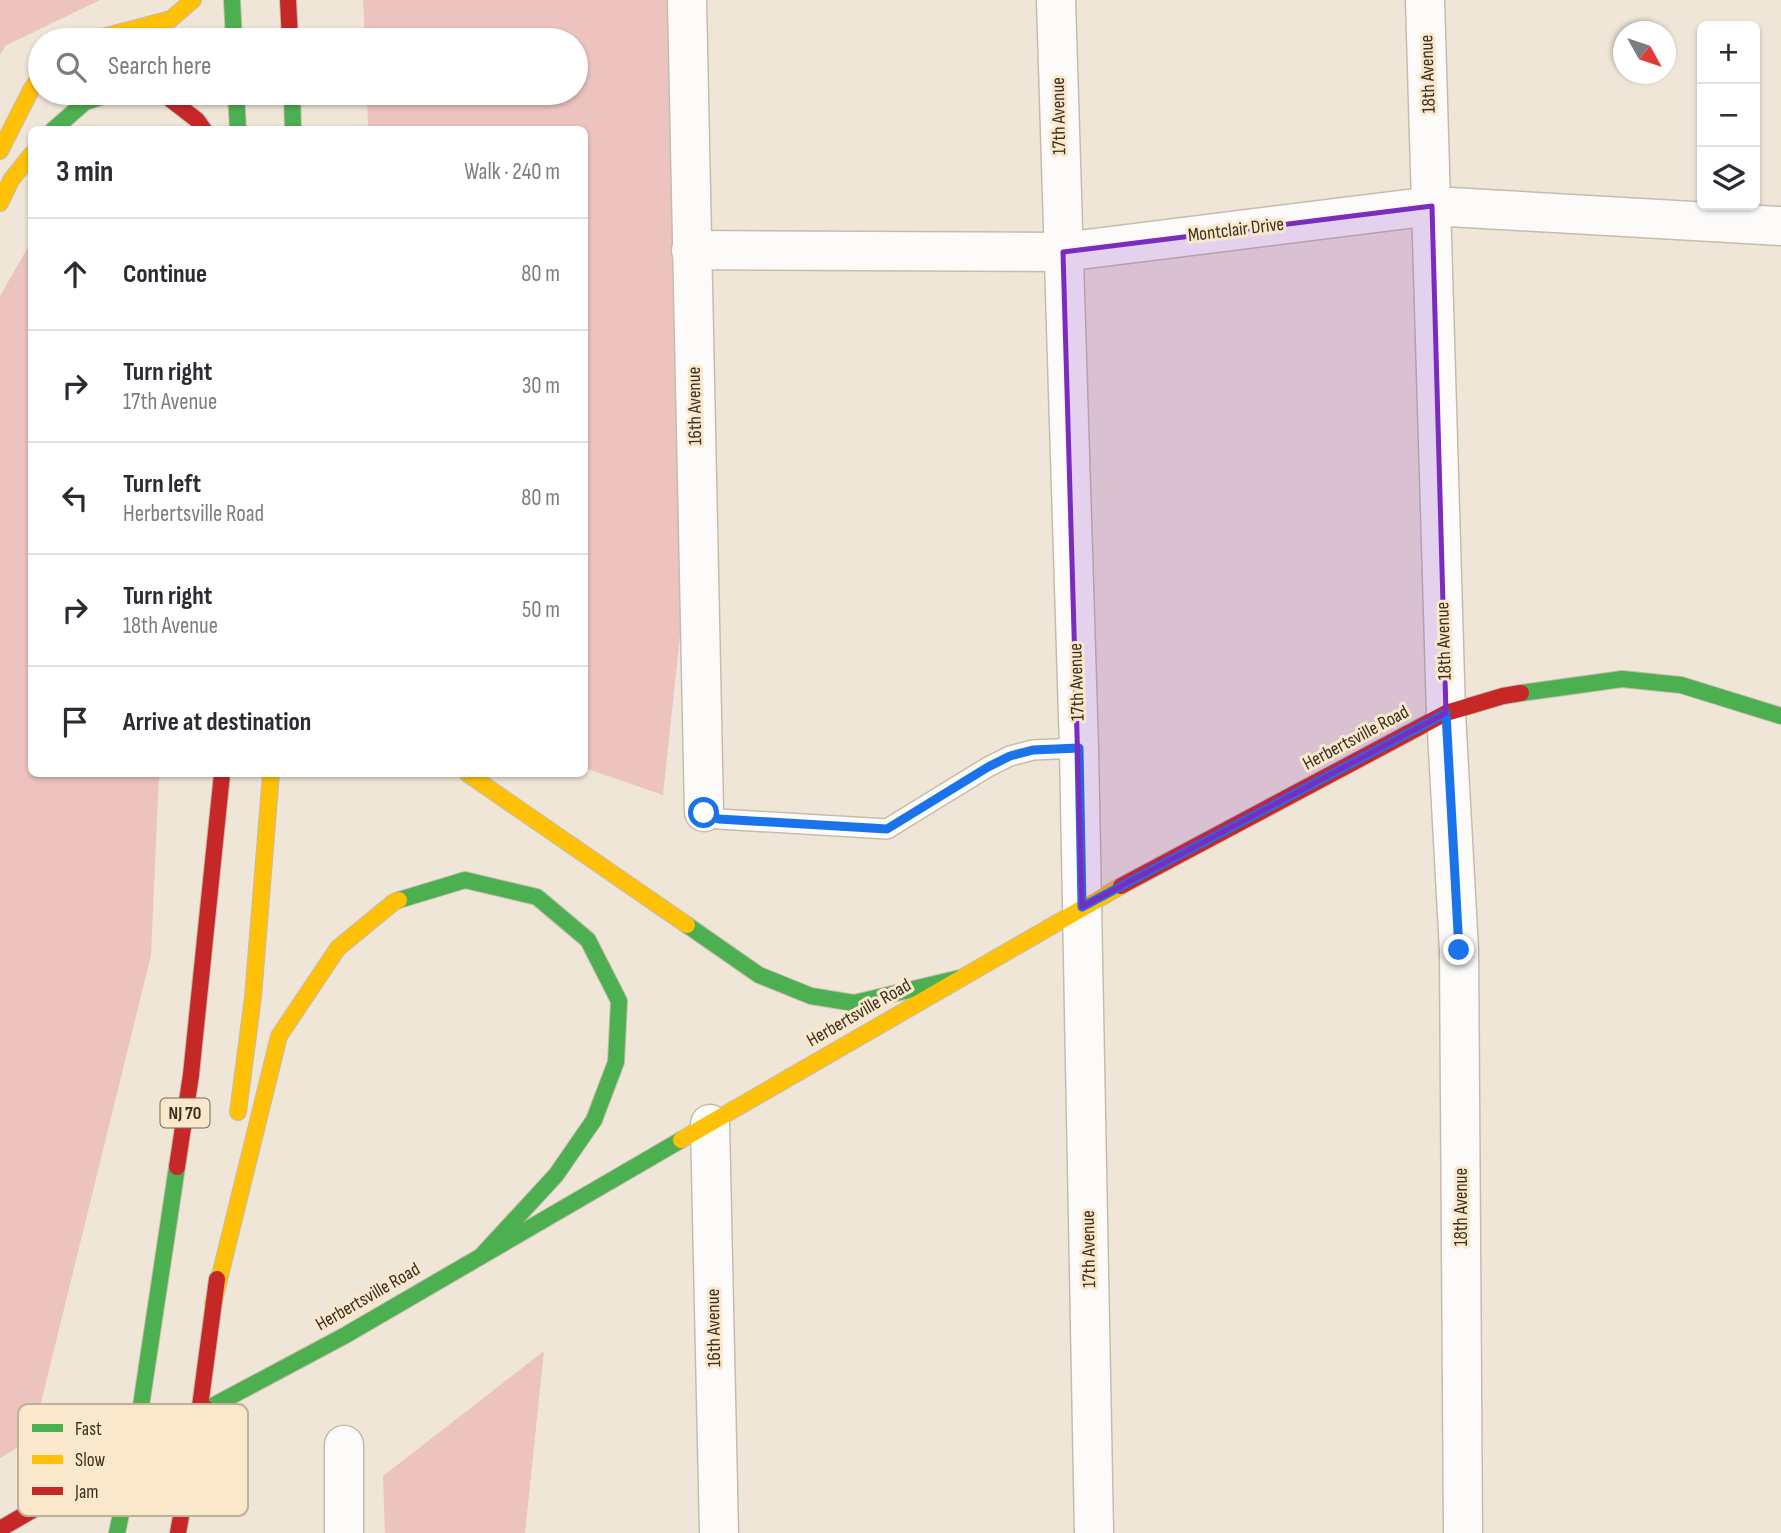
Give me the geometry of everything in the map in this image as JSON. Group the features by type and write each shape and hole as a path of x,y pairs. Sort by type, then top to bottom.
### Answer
{"main road":[{"path":"137,28 171,19 193,0"},
{"path":"232,0 233,28"},
{"path":"288,0 289,28"},
{"path":"0,151 28,96"},
{"path":"57,126 81,105"},
{"path":"178,105 201,126"},
{"path":"237,105 238,126"},
{"path":"292,105 293,126"},
{"path":"0,203 11,180 28,159"},
{"name":"Herbertsville Road","path":"218,1404 344,1336 1082,907 1446,713 1503,695 1622,679 1682,685 1781,716"},
{"name":"NJ 70","path":"141,1404 191,1075 222,777"},
{"name":"NJ 70","path":"236,1130 253,997 271,777"},
{"path":"472,777 759,975 811,996 854,1003 961,978"},
{"path":"213,1304 279,1036 338,948 394,902 465,880 537,897 588,940 619,1000 616,1062 594,1120 556,1175 484,1253"},
{"path":"200,1404 233,1157"},
{"name":"Herbertsville Road","path":"0,1529 23,1516"}],"street":[{"name":"16th Avenue","path":"687,0 704,813"},
{"name":"17th Avenue","path":"1056,0 1079,748 1094,1533"},
{"name":"18th Avenue","path":"1425,0 1446,713 1459,950 1463,1533"},
{"name":"Montclair Drive","path":"691,250 1063,252 1432,206 1781,226"},
{"name":"16th Avenue","path":"710,1124 719,1533"},
{"path":"344,1446 344,1533"}],"lane":[{"path":"704,813 719,819 887,829 1010,756 1033,750 1079,748"}],"highlighted area":[{"path":"1432,206 1446,713 1082,907 1063,252"}],"shaded area":[{"path":"0,0 100,0 42,28 28,28 28,35 5,46 0,55"},
{"path":"363,0 694,0 703,420 663,795 588,769 588,126 368,126 367,105 588,105 588,28 364,28"},
{"path":"28,247 28,777 159,777 151,955 41,1404 18,1404 18,1447 0,1458 0,296"},
{"path":"544,1351 525,1533 385,1533 383,1476"}],"traffic: fast":[{"path":"232,0 233,28"},
{"path":"58,126 82,105"},
{"path":"237,105 238,126"},
{"path":"292,105 293,126"},
{"path":"1521,693 1622,679 1681,685 1781,716"},
{"path":"399,900 465,880 537,897 588,940 619,1001 616,1062 594,1120 556,1175 484,1253"},
{"path":"687,925 759,975 811,996 854,1003 960,978"},
{"path":"216,1404 344,1336 681,1140"},
{"path":"141,1404 177,1167"},
{"path":"117,1533 121,1516"}],"traffic: slow":[{"path":"137,28 171,19 193,0"},
{"path":"0,151 28,96"},
{"path":"0,203 11,180 28,159"},
{"path":"238,1112 253,997 271,777"},
{"path":"472,777 687,925"},
{"path":"681,1140 1121,886"},
{"path":"213,1304 279,1036 338,948 399,900"}],"traffic: jam":[{"path":"288,0 289,28"},
{"path":"178,105 201,126"},
{"path":"1121,886 1446,713 1521,693"},
{"path":"177,1167 191,1075 222,777"},
{"path":"200,1404 217,1279"},
{"path":"0,1529 22,1516"},
{"path":"178,1533 181,1516"}],"route":[{"path":"704,813 719,819 887,829 1010,756 1033,750 1079,748 1082,907 1446,713 1459,950"}]}
